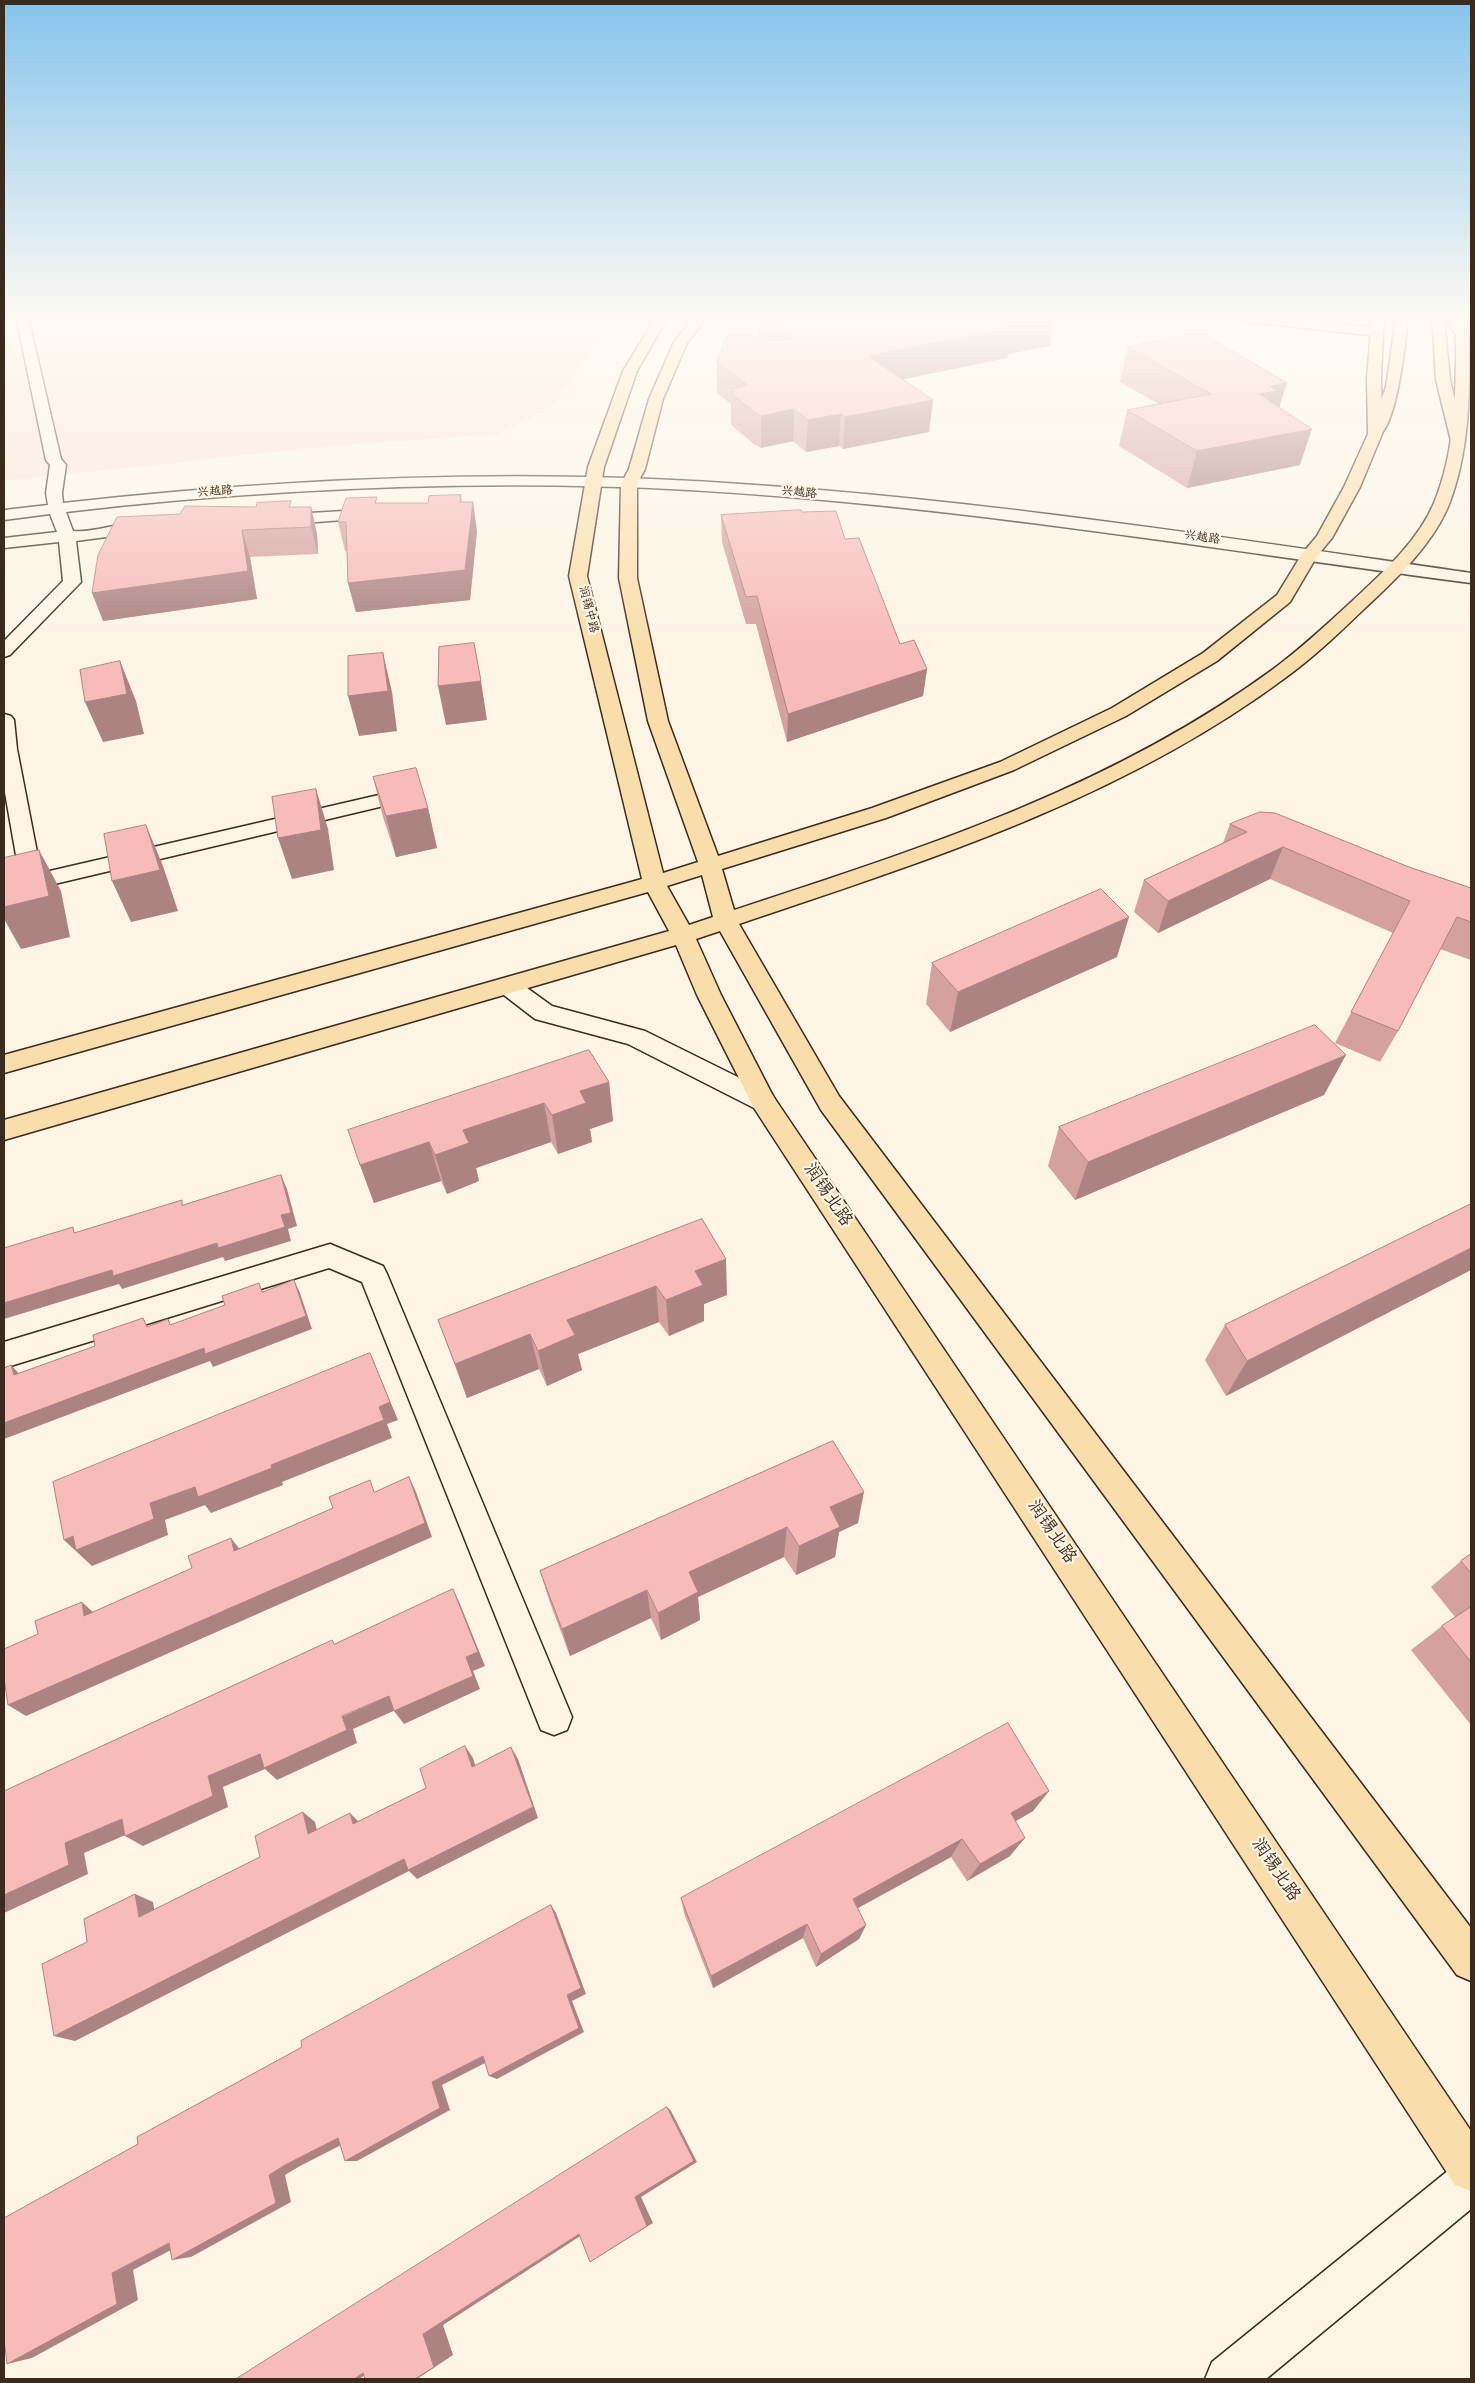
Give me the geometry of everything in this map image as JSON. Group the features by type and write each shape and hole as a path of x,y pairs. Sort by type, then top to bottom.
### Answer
{"main road":[{"name":"润锡中路","path":"610,428 594,475 578,576 654,883"},
{"path":"649,428 637,469 629,484 628,578 658,721 710,866 726,921 830,1103 1471,1961"},
{"path":"1375,428 1375,434"},
{"path":"4,1064 654,883 879,813 1007,766 1119,712 1210,657 1284,598 1320,542 1352,486 1377,428"},
{"path":"1453,428 1458,441"},
{"path":"4,1130 683,936 994,828 1103,780 1192,732 1268,682 1329,632 1418,542 1442,503 1458,441 1459,428"},
{"name":"润锡北路","path":"654,883 683,936 709,995 763,1101 1471,2169"}],"street":[{"path":"4,651 72,582 67,536 49,499 58,465 54,460 47,428"},
{"name":"兴越路","path":"334,470 467,465 594,475 629,484 762,490 1320,542 1405,555 1471,578"},
{"name":"兴越路","path":"49,499 126,500 312,486 594,475 637,469 730,473"},
{"name":"兴越路","path":"197,479 305,471"},
{"name":"兴越路","path":"4,515 72,490"},
{"path":"264,521 393,513"},
{"path":"4,543 67,536 83,537 115,530 165,527"},
{"path":"4,720 5,750 32,882"},
{"path":"4,889 409,794"},
{"path":"508,986 544,1013 636,1037 763,1101"},
{"path":"4,1355 330,1256 373,1274 554,1717"},
{"path":"1229,2379 1471,2181"}],"shaded area":[{"path":"4,428 510,428 498,434 331,446 4,481"}],"building":[{"path":"1158,428 1312,429 1197,451"},
{"path":"461,495 460,502 473,502 465,570 348,583 346,522 338,522 346,498 377,497 375,503 428,503 429,496"},
{"path":"291,501 289,507 311,507 311,527 242,530 248,571 92,593 98,555 117,517 180,514 185,506 256,507 257,503"},
{"path":"801,510 802,512 836,511 845,539 859,538 900,644 914,640 927,669 788,714 757,596 746,597 721,515"},
{"path":"474,643 481,681 438,686 439,647"},
{"path":"383,653 388,691 348,696 348,656"},
{"path":"120,661 127,694 85,702 80,670"},
{"path":"416,768 428,808 386,816 373,777"},
{"path":"316,789 321,830 278,838 272,797"},
{"path":"1260,812 1275,813 1409,867 1471,888 1471,922 1457,917 1398,1031 1351,1012 1410,901 1283,847 1168,901 1144,880 1247,832 1230,824"},
{"path":"146,825 160,870 112,881 104,834"},
{"path":"39,850 49,896 4,907 4,858"},
{"path":"1101,889 1129,917 958,992 932,963"},
{"path":"1315,1025 1346,1055 1088,1162 1059,1127"},
{"path":"589,1050 609,1082 580,1091 586,1103 552,1115 544,1103 463,1130 469,1143 435,1155 429,1142 360,1165 348,1130"},
{"path":"281,1175 291,1213 281,1215 285,1227 218,1248 217,1243 113,1276 112,1270 4,1303 4,1248 73,1227 74,1233 182,1200 182,1205"},
{"path":"1471,1204 1471,1248 1247,1361 1225,1325"},
{"path":"702,1219 726,1259 695,1271 703,1285 666,1300 656,1286 567,1320 575,1335 538,1351 530,1334 455,1364 438,1320"},
{"path":"294,1280 306,1316 205,1354 204,1348 4,1423 4,1368 11,1365 14,1375 95,1346 93,1335 143,1318 147,1327 168,1319 170,1325 225,1305 222,1296 259,1283 262,1292"},
{"path":"370,1353 390,1402 379,1407 384,1420 271,1465 272,1468 198,1497 195,1487 150,1503 154,1519 76,1550 73,1536 64,1540 53,1482"},
{"path":"833,1441 864,1492 830,1507 840,1527 799,1546 787,1527 689,1572 698,1592 658,1613 647,1590 562,1629 540,1571"},
{"path":"409,1477 425,1523 8,1705 4,1678 4,1649 38,1634 35,1621 82,1602 84,1616 192,1568 188,1556 231,1538 234,1551 333,1508 329,1497 370,1480 374,1492"},
{"path":"1471,1554 1471,1573 1461,1561"},
{"path":"453,1589 478,1652 466,1657 473,1676 394,1711 389,1696 342,1716 347,1730 264,1768 260,1754 208,1776 213,1796 125,1836 122,1819 65,1843 69,1865 4,1895 4,1791 332,1640 334,1644"},
{"path":"1471,1607 1471,1662 1442,1626"},
{"path":"1008,1723 1049,1791 1011,1813 1025,1838 980,1864 962,1839 853,1899 866,1925 821,1954 807,1924 711,1976 681,1898"},
{"path":"465,1746 472,1767 511,1747 533,1807 408,1870 404,1859 54,2036 42,1964 87,1942 84,1919 135,1894 139,1917 260,1857 255,1836 303,1812 308,1834 350,1813 353,1824 426,1788 420,1769"},
{"path":"551,1905 581,1988 567,1995 579,2028 489,2076 483,2056 432,2082 440,2108 345,2161 338,2138 285,2165 269,2175 276,2203 172,2260 169,2243 112,2273 117,2304 7,2364 4,2339 4,2218 138,2144 137,2137 302,2047 301,2041"},
{"path":"667,2107 694,2161 635,2197 647,2226 590,2262 579,2234 423,2334 434,2367 415,2379 365,2379 363,2373 354,2379 236,2379"}]}
